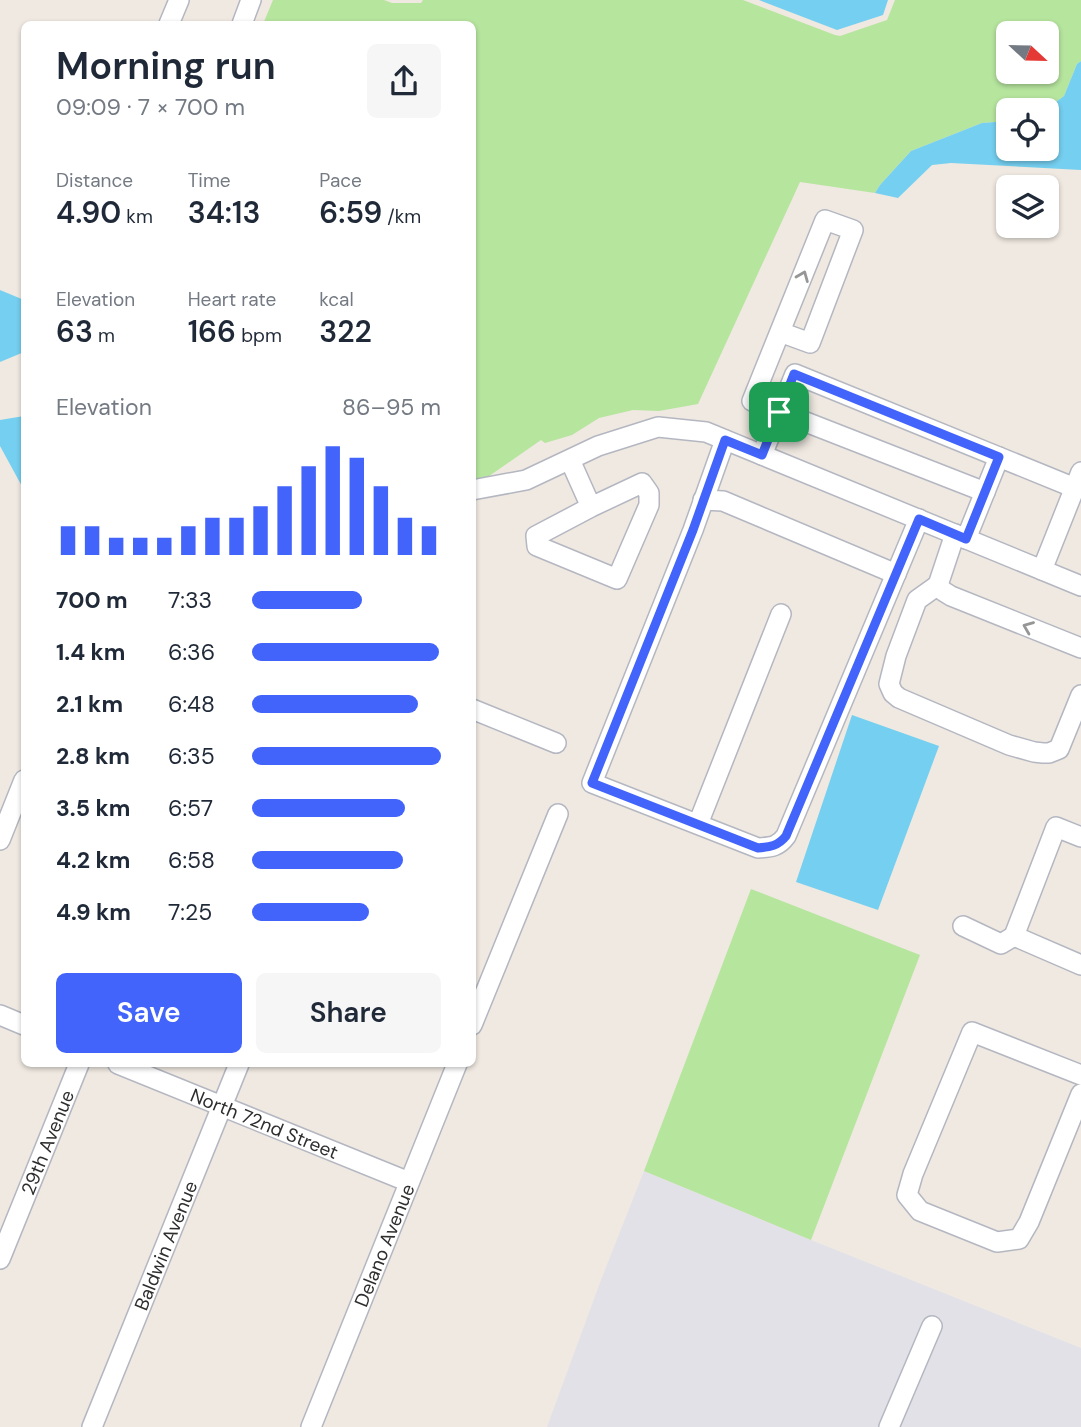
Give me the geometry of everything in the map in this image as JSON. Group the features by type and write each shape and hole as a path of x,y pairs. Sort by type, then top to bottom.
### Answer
{"street":[{"path":"170,21 179,0"},
{"path":"243,21 251,0"},
{"path":"780,332 810,343 853,230 825,219 752,401 985,492"},
{"path":"762,455 794,374 999,457 1078,480 1042,570"},
{"path":"476,489 526,481 598,446 658,427 706,432 1081,586"},
{"path":"725,440 704,500 592,783 758,848 781,843 919,519"},
{"path":"999,457 985,492 960,536 938,585 917,600 896,656 889,684 899,698 1009,745 1049,753 1062,745 1081,695"},
{"path":"570,460 592,507"},
{"path":"642,483 649,493 649,505 617,579 537,546 536,536 592,507 642,483"},
{"path":"704,500 723,501 896,574"},
{"path":"938,585 943,592 951,596 1081,648"},
{"path":"698,824 781,614"},
{"path":"476,711 556,743"},
{"path":"0,840 21,788"},
{"path":"476,1015 558,814"},
{"path":"963,926 1002,944 1014,936 1056,827 1081,836"},
{"path":"1014,936 1081,965"},
{"path":"0,1015 21,1025"},
{"path":"1081,1075 972,1032 907,1195 920,1211 997,1242 1019,1239 1029,1222 1081,1094"},
{"name":"29th Avenue","path":"0,1259 78,1067"},
{"name":"North 72nd Street","path":"125,1067 409,1182"},
{"name":"Baldwin Avenue","path":"92,1427 238,1067"},
{"name":"Delano Avenue","path":"310,1427 456,1067"},
{"path":"889,1427 933,1326"}],"shaded area":[{"path":"644,1171 1081,1348 1081,1427 547,1427"}],"green space":[{"path":"273,0 384,0 392,3 421,3 423,0 743,0 840,36 887,20 895,0 1081,0 1081,61 1077,64 1064,96 1059,100 996,98 996,122 982,123 911,151 875,193 800,182 698,404 659,411 633,410 599,418 572,435 545,443 541,440 482,481 476,482 476,21 264,21"},
{"path":"751,889 920,955 811,1240 644,1171"}],"water":[{"path":"759,0 888,0 883,15 837,30"},
{"path":"1081,61 1081,170 951,163 932,165 898,198 875,193 911,151 982,123 996,122 996,161 1059,161 1059,100 1064,96 1077,64"},
{"path":"0,290 21,299 21,353 0,362"},
{"path":"21,416 21,484 0,446 0,420"},
{"path":"852,715 939,746 878,910 796,882"}],"route":[{"path":"794,374 999,457 966,539 919,519 786,836 781,843 758,848 592,783 693,530 725,440 762,455 779,412 794,374"}]}
